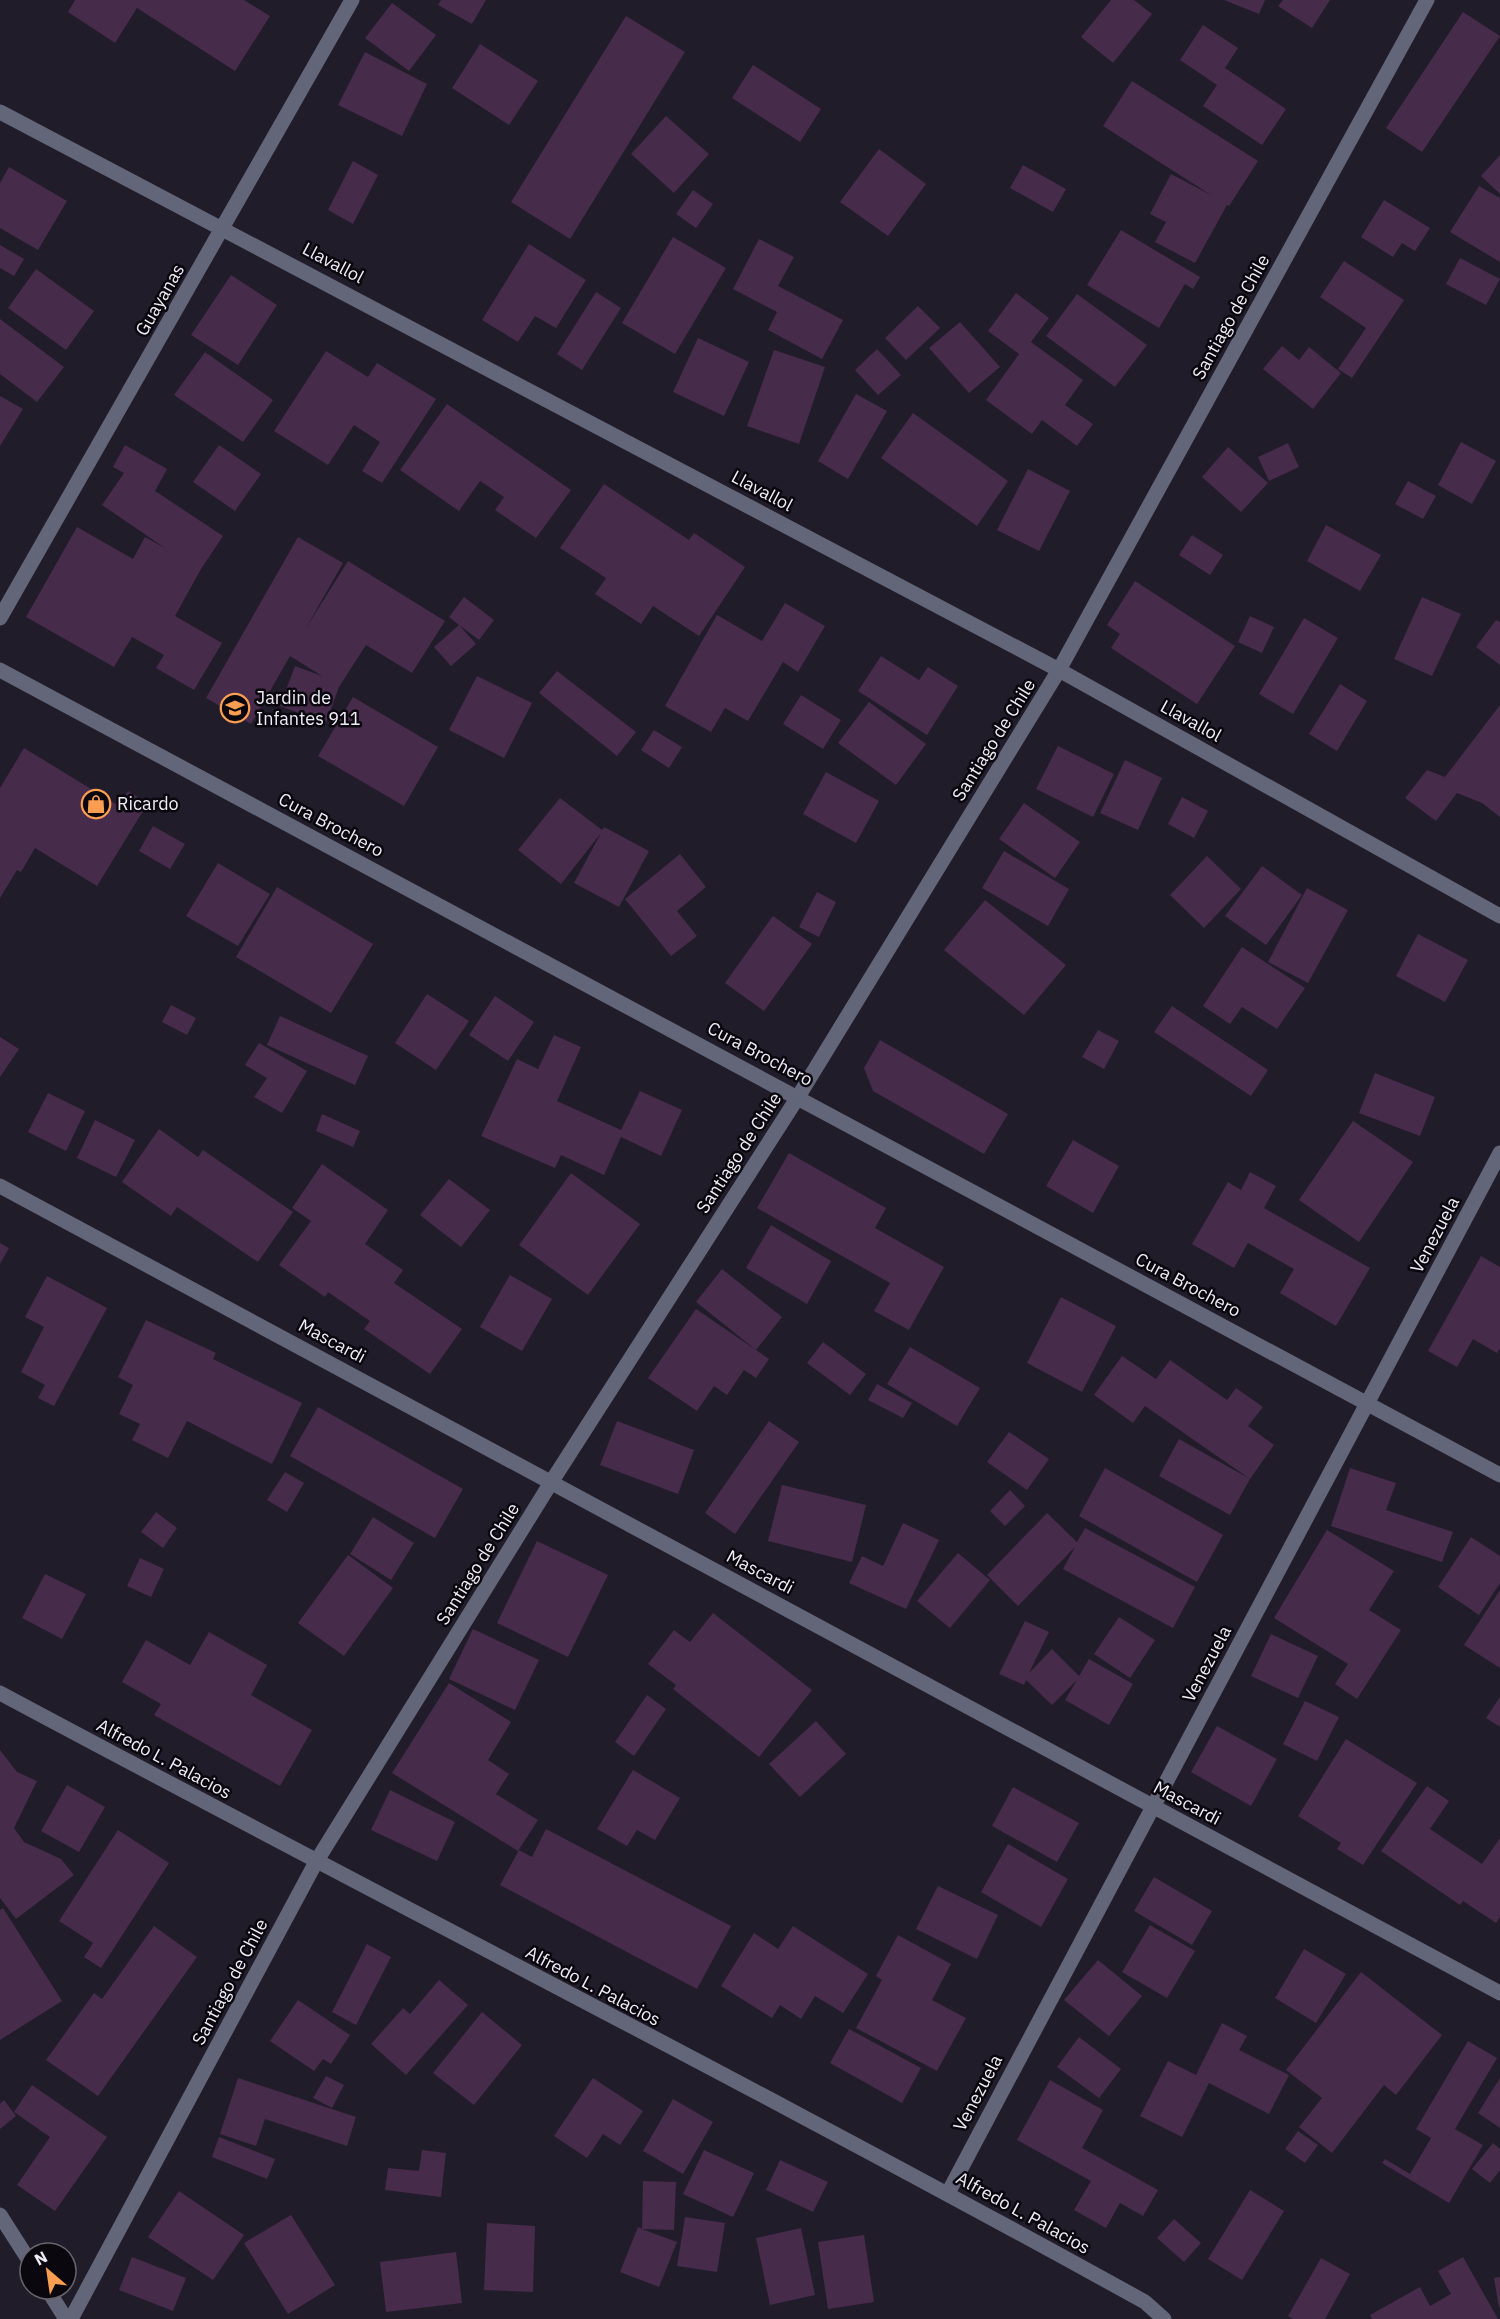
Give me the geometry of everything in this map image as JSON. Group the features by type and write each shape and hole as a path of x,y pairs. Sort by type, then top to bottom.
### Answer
{"street":[{"name":"Guayanas","path":"0,618 352,0"},
{"name":"Santiago de Chile","path":"71,2319 316,1862 552,1481 798,1097 1059,670 1427,0"},
{"name":"Llavallol","path":"0,112 1059,670 1500,916"},
{"name":"Cura Brochero","path":"0,670 1500,1475"},
{"name":"Venezuela","path":"948,2193 1500,1154"},
{"name":"Mascardi","path":"0,1186 1500,1993"},
{"name":"Alfredo L. Palacios","path":"0,1693 316,1862 948,2193 1145,2302 1164,2319"},
{"path":"0,2215 18,2243"},
{"path":"55,2301 66,2319"}],"building":[{"path":"75,0 244,0 270,16 235,71 137,8 115,43 68,12"},
{"path":"441,0 486,0 472,24 438,5"},
{"path":"1111,0 1134,0 1152,14 1113,63 1081,37"},
{"path":"1224,0 1265,0 1259,14"},
{"path":"1283,0 1330,0 1312,28 1278,6"},
{"path":"392,3 436,35 409,71 365,38"},
{"path":"1463,12 1500,36 1422,152 1386,128"},
{"path":"626,16 685,52 570,239 511,202"},
{"path":"1203,25 1238,48 1225,68 1286,109 1262,145 1203,106 1217,85 1180,60"},
{"path":"480,44 538,81 509,125 452,88"},
{"path":"365,52 427,84 402,136 338,105"},
{"path":"753,65 821,109 800,142 732,98"},
{"path":"1132,81 1258,161 1229,206 1227,205 1195,263 1155,242 1166,222 1150,214 1171,174 1211,195 1103,126"},
{"path":"666,116 709,154 674,193 631,154"},
{"path":"879,149 926,184 888,236 840,202"},
{"path":"1500,155 1500,194 1481,176"},
{"path":"353,161 378,175 353,224 328,210"},
{"path":"1023,165 1066,189 1053,212 1010,188"},
{"path":"9,167 67,201 38,250 0,228 0,183"},
{"path":"1479,186 1500,198 1500,262 1450,232"},
{"path":"693,190 713,204 696,228 676,214"},
{"path":"1384,200 1430,228 1415,251 1402,243 1393,257 1361,237"},
{"path":"1121,230 1200,277 1193,289 1185,284 1159,328 1087,285"},
{"path":"673,237 726,268 675,354 622,323"},
{"path":"759,239 794,257 778,286 843,320 822,359 768,330 777,312 733,289"},
{"path":"529,244 586,280 556,328 535,316 518,342 482,320"},
{"path":"0,245 24,259 14,276 0,268"},
{"path":"1460,258 1500,279 1486,305 1446,284"},
{"path":"1344,261 1404,300 1352,378 1338,369 1366,328 1320,297"},
{"path":"36,269 94,311 66,350 8,308"},
{"path":"231,275 277,305 238,365 191,335"},
{"path":"596,292 621,308 582,370 557,354"},
{"path":"1016,293 1049,318 1031,342 1083,380 1065,405 1093,424 1077,446 1042,420 1032,434 986,400 1019,354 988,331"},
{"path":"1077,294 1147,345 1115,387 1046,336"},
{"path":"918,306 940,328 906,360 885,338"},
{"path":"0,319 64,367 37,402 0,374"},
{"path":"960,322 1000,367 969,393 929,348"},
{"path":"698,338 749,362 724,416 673,392"},
{"path":"1282,346 1299,360 1309,347 1341,373 1313,409 1263,369"},
{"path":"877,349 901,375 878,395 855,370"},
{"path":"774,350 825,367 799,444 747,426"},
{"path":"326,351 368,377 377,363 436,399 382,483 362,471 380,442 354,425 328,465 274,431"},
{"path":"205,352 273,400 243,442 174,395"},
{"path":"856,394 887,411 848,479 818,461"},
{"path":"0,396 23,409 0,446"},
{"path":"447,404 571,490 536,538 495,510 504,497 480,481 459,511 400,470"},
{"path":"913,413 1008,481 977,526 881,458"},
{"path":"1461,442 1496,461 1472,504 1438,485"},
{"path":"1288,443 1299,467 1269,481 1258,457"},
{"path":"125,445 167,469 155,491 223,536 201,569 175,616 222,643 194,690 156,668 164,655 132,637 114,667 26,617 77,527 133,559 145,537 165,548 102,505 124,473 113,467"},
{"path":"219,445 261,474 235,511 193,482"},
{"path":"1228,447 1268,483 1241,512 1202,477"},
{"path":"1028,469 1070,491 1039,551 997,530"},
{"path":"1408,481 1436,496 1423,519 1395,504"},
{"path":"604,484 689,540 694,533 745,567 699,636 653,606 641,624 595,594 606,578 560,548"},
{"path":"1326,525 1381,555 1360,591 1307,561"},
{"path":"1192,535 1223,555 1210,575 1179,555"},
{"path":"298,537 343,563 306,628 348,561 445,621 412,673 366,645 339,687 326,723 280,706 295,666 322,676 290,656 251,724 206,698"},
{"path":"1135,581 1235,646 1197,704 1111,648 1120,634 1107,625"},
{"path":"464,597 494,620 479,640 449,617"},
{"path":"1422,597 1461,614 1432,676 1394,659"},
{"path":"785,603 825,626 798,672 783,662 748,721 725,708 711,732 665,706 717,615 762,641"},
{"path":"1250,616 1274,627 1262,653 1238,642"},
{"path":"1304,618 1338,638 1293,714 1259,694"},
{"path":"1496,620 1500,622 1500,665 1476,647"},
{"path":"459,625 476,644 451,666 434,647"},
{"path":"881,656 919,680 928,667 958,686 927,735 858,691"},
{"path":"557,671 636,732 617,756 539,693"},
{"path":"477,676 532,703 504,758 449,730"},
{"path":"1340,684 1367,701 1337,751 1309,734"},
{"path":"801,695 841,720 823,749 783,724"},
{"path":"353,697 438,747 404,806 318,756"},
{"path":"869,702 926,744 896,785 838,743"},
{"path":"1500,705 1500,817 1482,803 1457,793 1436,821 1405,798 1427,770 1445,777"},
{"path":"654,730 682,747 669,768 641,750"},
{"path":"1058,746 1114,774 1093,817 1036,789"},
{"path":"24,748 119,806 128,791 148,803 97,886 35,848 21,872 17,870 0,898 0,788"},
{"path":"1125,760 1162,778 1138,830 1100,813"},
{"path":"826,772 879,801 856,843 803,814"},
{"path":"1182,797 1208,811 1194,838 1168,824"},
{"path":"560,798 602,830 604,827 649,851 619,907 574,883 601,833 561,884 518,850"},
{"path":"1024,803 1080,842 1055,878 999,839"},
{"path":"153,826 185,844 170,869 139,851"},
{"path":"1004,851 1069,889 1048,926 982,888"},
{"path":"680,854 706,887 677,911 697,936 671,956 625,899"},
{"path":"1207,856 1241,889 1204,928 1170,895"},
{"path":"218,863 270,894 238,946 186,916"},
{"path":"1262,866 1302,895 1266,945 1225,916"},
{"path":"277,887 373,944 331,1013 236,957"},
{"path":"1307,888 1348,910 1308,983 1268,962"},
{"path":"817,892 836,902 819,937 799,927"},
{"path":"985,900 1066,965 1024,1015 944,950"},
{"path":"773,916 812,944 764,1011 725,983"},
{"path":"1418,934 1468,960 1445,1002 1396,976"},
{"path":"1242,947 1305,988 1277,1029 1242,1007 1230,1024 1203,1006"},
{"path":"427,994 469,1021 436,1070 395,1043"},
{"path":"495,996 534,1022 508,1061 469,1035"},
{"path":"171,1005 196,1018 187,1035 162,1022"},
{"path":"1172,1006 1268,1070 1251,1096 1154,1032"},
{"path":"280,1016 368,1056 355,1085 267,1045"},
{"path":"1098,1030 1119,1041 1104,1069 1082,1057"},
{"path":"554,1035 581,1047 557,1101 621,1130 640,1091 682,1110 661,1156 621,1137 604,1175 561,1155 555,1168 481,1136 517,1059 538,1069"},
{"path":"0,1037 19,1049 0,1077"},
{"path":"880,1040 1008,1114 984,1154 873,1091 864,1068"},
{"path":"259,1043 307,1071 282,1113 254,1097 267,1078 245,1065"},
{"path":"1375,1073 1435,1097 1420,1136 1359,1113"},
{"path":"48,1093 85,1111 66,1151 28,1132"},
{"path":"322,1114 360,1131 353,1147 316,1131"},
{"path":"95,1120 135,1140 116,1177 77,1158"},
{"path":"1353,1121 1413,1162 1359,1242 1299,1200"},
{"path":"159,1129 198,1157 203,1150 293,1212 258,1262 177,1207 171,1216 122,1182"},
{"path":"1073,1140 1119,1166 1093,1213 1046,1186"},
{"path":"789,1153 886,1208 875,1228 944,1267 909,1330 874,1311 890,1283 757,1208"},
{"path":"322,1164 388,1210 365,1244 403,1270 394,1283 462,1329 430,1374 364,1329 370,1321 328,1292 325,1297 279,1265 311,1221 292,1208"},
{"path":"1250,1172 1276,1186 1264,1208 1370,1268 1336,1326 1280,1293 1294,1269 1248,1243 1234,1268 1192,1244 1228,1182 1241,1190"},
{"path":"571,1173 640,1224 588,1295 519,1245"},
{"path":"449,1179 490,1210 461,1247 420,1215"},
{"path":"771,1225 831,1261 807,1304 746,1268"},
{"path":"0,1243 9,1248 0,1264"},
{"path":"1481,1256 1500,1267 1500,1348 1497,1353 1473,1339 1457,1367 1428,1351"},
{"path":"722,1269 782,1317 756,1350 696,1302"},
{"path":"510,1275 552,1299 522,1351 480,1327"},
{"path":"47,1276 107,1308 54,1406 38,1398 45,1385 21,1372 44,1327 25,1317"},
{"path":"1061,1297 1116,1326 1082,1392 1027,1363"},
{"path":"696,1309 769,1359 756,1378 744,1370 727,1395 714,1386 697,1411 648,1378"},
{"path":"146,1320 216,1353 213,1359 302,1403 272,1464 187,1421 168,1458 132,1440 140,1424 119,1414 133,1385 118,1377"},
{"path":"823,1342 866,1374 850,1395 807,1363"},
{"path":"910,1347 980,1388 957,1426 887,1384"},
{"path":"1122,1356 1156,1379 1170,1360 1227,1400 1236,1388 1263,1407 1248,1426 1274,1445 1250,1479 1145,1406 1133,1423 1094,1395"},
{"path":"877,1384 912,1403 903,1418 868,1400"},
{"path":"318,1407 463,1489 435,1538 290,1456"},
{"path":"617,1421 694,1450 678,1494 600,1465"},
{"path":"769,1421 799,1442 735,1534 705,1513"},
{"path":"1009,1432 1049,1459 1027,1490 987,1462"},
{"path":"1179,1439 1250,1479 1230,1515 1159,1476"},
{"path":"1105,1468 1223,1535 1197,1582 1079,1516"},
{"path":"1350,1468 1396,1483 1386,1510 1453,1532 1442,1562 1331,1526"},
{"path":"285,1472 304,1483 287,1512 267,1500"},
{"path":"782,1485 866,1505 852,1562 768,1541"},
{"path":"1010,1490 1025,1506 1005,1526 990,1511"},
{"path":"156,1512 177,1528 163,1548 141,1532"},
{"path":"1047,1513 1077,1542 1085,1528 1195,1587 1173,1628 1063,1569 1075,1547 1018,1606 987,1575"},
{"path":"373,1517 414,1543 391,1580 350,1554"},
{"path":"903,1523 939,1540 906,1609 849,1583 862,1556 883,1566"},
{"path":"1327,1530 1394,1571 1369,1610 1401,1630 1357,1699 1335,1684 1348,1664 1274,1618"},
{"path":"1471,1537 1500,1556 1500,1583 1479,1615 1438,1587"},
{"path":"537,1541 608,1575 568,1657 497,1623"},
{"path":"958,1553 990,1580 950,1628 917,1601"},
{"path":"348,1555 393,1588 344,1656 298,1623"},
{"path":"140,1558 164,1569 151,1597 127,1586"},
{"path":"45,1574 86,1594 62,1639 22,1618"},
{"path":"1500,1590 1500,1668 1464,1645"},
{"path":"713,1613 812,1690 759,1757 673,1689 676,1685 648,1664 674,1630 690,1642"},
{"path":"1119,1617 1155,1640 1130,1678 1094,1654"},
{"path":"1025,1621 1049,1632 1029,1673 1052,1649 1079,1676 1089,1659 1133,1684 1109,1725 1065,1700 1077,1680 1052,1705 1026,1680 1024,1685 999,1674"},
{"path":"473,1629 539,1660 515,1710 449,1679"},
{"path":"209,1632 267,1665 251,1695 312,1730 280,1786 154,1715 161,1704 122,1682 146,1640 190,1665"},
{"path":"1271,1634 1318,1656 1298,1698 1251,1676"},
{"path":"449,1683 511,1722 488,1760 509,1774 496,1794 538,1820 518,1851 392,1773"},
{"path":"647,1695 666,1709 634,1756 615,1742"},
{"path":"1500,1697 1500,1727 1486,1718"},
{"path":"1305,1701 1339,1717 1317,1761 1283,1744"},
{"path":"816,1721 846,1754 800,1797 769,1764"},
{"path":"1217,1726 1277,1759 1251,1806 1191,1772"},
{"path":"1346,1739 1417,1783 1363,1865 1337,1849 1341,1843 1298,1816"},
{"path":"0,1750 17,1772 37,1781 14,1828 24,1842 61,1859 74,1875 16,1919 0,1898"},
{"path":"633,1770 680,1798 655,1840 637,1830 627,1846 597,1829"},
{"path":"67,1785 105,1807 79,1852 41,1831"},
{"path":"1427,1786 1449,1801 1430,1829 1482,1864 1500,1838 1500,1917 1496,1923 1463,1901 1460,1905 1381,1851"},
{"path":"1013,1787 1079,1823 1057,1862 992,1826"},
{"path":"390,1790 455,1822 437,1861 371,1830"},
{"path":"546,1829 731,1926 697,1989 500,1885 519,1850 532,1857"},
{"path":"118,1830 169,1863 101,1968 84,1957 93,1943 59,1921"},
{"path":"1008,1844 1068,1879 1041,1927 981,1892"},
{"path":"1154,1877 1212,1911 1192,1945 1134,1911"},
{"path":"938,1886 998,1915 977,1959 916,1929"},
{"path":"3,1908 62,2001 0,2040 0,1910"},
{"path":"1150,1925 1195,1951 1167,1998 1122,1972"},
{"path":"154,1926 197,1957 98,2096 46,2060 94,1993 102,1999"},
{"path":"793,1926 868,1974 843,2013 815,1996 801,2019 780,2005 772,2018 721,1986 754,1933 778,1949"},
{"path":"898,1935 951,1964 932,2000 966,2018 937,2071 856,2028 882,1980 876,1976"},
{"path":"367,1944 391,1957 356,2025 332,2012"},
{"path":"1304,1949 1346,1974 1316,2023 1275,1998"},
{"path":"1098,1960 1142,1996 1109,2036 1064,2000"},
{"path":"1361,1972 1442,2035 1396,2095 1384,2085 1332,2153 1299,2127 1322,2098 1286,2070"},
{"path":"439,1980 468,2005 406,2075 371,2044 403,2008 410,2014"},
{"path":"298,2000 350,2035 331,2064 323,2059 314,2071 270,2041"},
{"path":"482,2012 522,2045 474,2105 433,2073"},
{"path":"1222,2023 1247,2036 1239,2050 1289,2075 1269,2114 1209,2083 1182,2137 1140,2116 1168,2061 1196,2075"},
{"path":"849,2029 921,2068 902,2103 830,2063"},
{"path":"1079,2037 1121,2069 1099,2098 1057,2067"},
{"path":"1468,2041 1497,2058 1455,2129 1483,2145 1449,2203 1382,2163 1385,2159 1410,2174 1431,2138 1416,2129"},
{"path":"326,2076 344,2085 332,2108 313,2098"},
{"path":"238,2078 356,2117 347,2146 265,2119 256,2146 220,2134"},
{"path":"593,2078 643,2111 620,2145 603,2134 587,2158 554,2136"},
{"path":"1500,2078 1500,2128 1478,2113"},
{"path":"1050,2080 1103,2110 1082,2148 1158,2190 1143,2216 1120,2203 1106,2228 1074,2210 1091,2181 1017,2140"},
{"path":"32,2085 107,2137 55,2211 17,2185 50,2137 14,2112"},
{"path":"673,2099 713,2122 683,2174 643,2151"},
{"path":"4,2100 16,2116 0,2129 0,2104"},
{"path":"1298,2131 1318,2145 1305,2163 1285,2149"},
{"path":"219,2137 275,2159 267,2179 212,2157"},
{"path":"1493,2143 1500,2149 1500,2170 1490,2183 1472,2169"},
{"path":"422,2150 446,2153 441,2197 385,2190 388,2168 419,2171"},
{"path":"704,2150 754,2173 733,2217 683,2194"},
{"path":"780,2160 828,2182 813,2212 766,2190"},
{"path":"643,2181 676,2182 674,2230 642,2229"},
{"path":"1250,2190 1284,2211 1242,2280 1208,2259"},
{"path":"179,2191 244,2235 213,2280 148,2237"},
{"path":"291,2215 335,2285 288,2314 244,2243"},
{"path":"685,2217 725,2223 717,2272 677,2266"},
{"path":"1174,2219 1201,2243 1184,2262 1157,2238"},
{"path":"487,2223 535,2226 533,2292 484,2290"},
{"path":"638,2227 677,2242 659,2287 620,2272"},
{"path":"801,2228 815,2295 770,2305 756,2238"},
{"path":"864,2235 874,2302 828,2309 818,2242"},
{"path":"456,2252 462,2303 386,2312 380,2262"},
{"path":"132,2257 186,2278 173,2311 119,2290"},
{"path":"1463,2257 1498,2319 1372,2319 1370,2315 1420,2287 1430,2306 1451,2294 1438,2271"},
{"path":"1321,2258 1350,2274 1325,2319 1293,2319 1288,2316"},
{"path":"1500,2277 1500,2307 1499,2308 1494,2278"}],"place":[{"name":"Jardin de Infantes 911","path":"235,708"},
{"name":"Ricardo","path":"96,804"}]}
